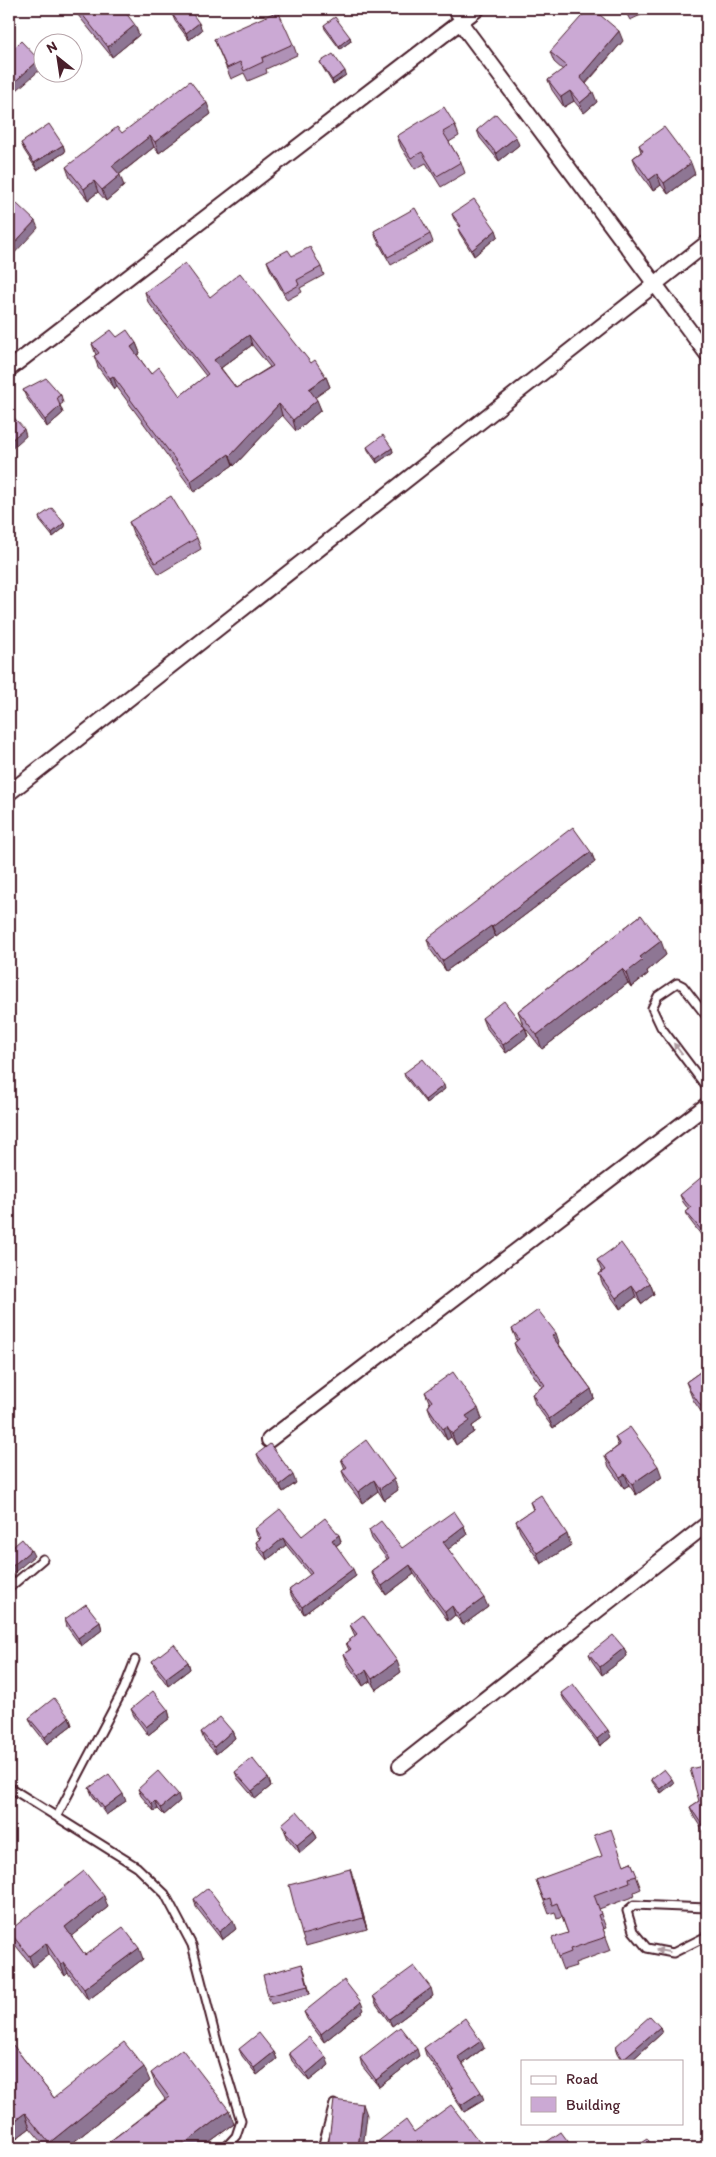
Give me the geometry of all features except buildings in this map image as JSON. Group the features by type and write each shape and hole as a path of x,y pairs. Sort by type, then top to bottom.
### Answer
{"street":[{"path":"9,369 477,9"},
{"path":"460,22 707,354"},
{"path":"9,793 707,243"},
{"path":"269,1440 707,1104"},
{"path":"400,1766 707,1524"}],"lane":[{"path":"451,9 460,22"},
{"path":"707,1017 683,986 677,983 658,996 652,1008 661,1027 707,1088"},
{"path":"9,1588 43,1560"},
{"path":"56,1816 124,1688 136,1660"},
{"path":"9,1787 137,1866 165,1894 192,1945 240,2121 236,2136 225,2148"},
{"path":"707,1908 634,1906 627,1911 633,1931 647,1948 673,1953 707,1936"},
{"path":"322,2148 334,2104"}]}
